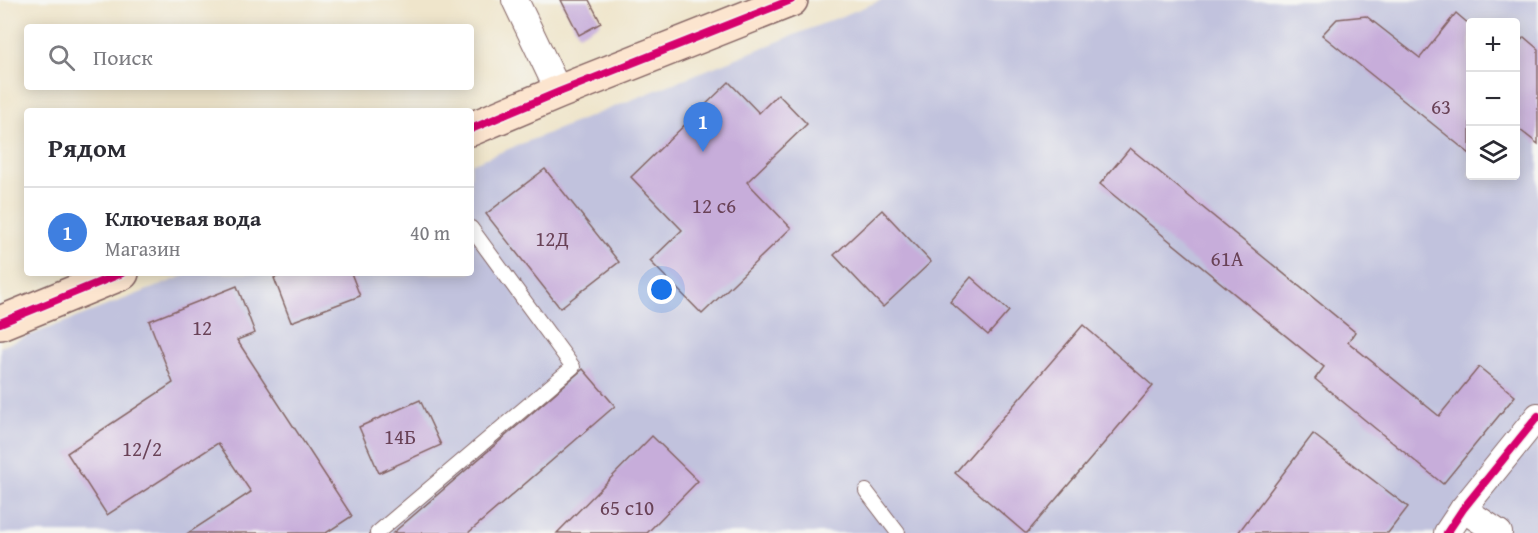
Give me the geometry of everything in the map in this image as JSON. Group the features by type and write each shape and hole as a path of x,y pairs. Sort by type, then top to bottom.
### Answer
{"street":[{"path":"515,0 559,92"},
{"path":"474,128 791,0"},
{"path":"0,323 115,276"},
{"path":"1447,533 1463,509 1538,416"},
{"path":"1463,509 1499,533"}],"lane":[{"path":"377,533 573,367 474,232"},
{"path":"866,492 898,533"}],"shaded area":[{"path":"882,0 1538,0 1538,533 0,533 0,347 184,276 474,276 474,163"}],"building":[{"path":"561,0 589,0 601,23 579,35"},
{"path":"1456,13 1466,22 1466,151 1322,35 1337,19 1366,16 1420,58"},
{"path":"1524,37 1538,49 1538,144 1520,130 1520,41"},
{"path":"729,82 759,113 778,94 807,124 747,182 791,228 702,314 650,261 682,230 631,177"},
{"path":"1130,148 1355,332 1348,342 1439,416 1479,367 1515,396 1443,484 1315,379 1324,367 1100,184"},
{"path":"545,169 619,262 560,308 486,214"},
{"path":"882,210 931,262 883,307 834,255"},
{"path":"279,276 352,276 360,296 291,322 274,278"},
{"path":"971,277 1009,311 988,335 950,302"},
{"path":"237,286 255,333 237,340 352,516 326,533 188,533 251,492 218,443 107,515 67,453 173,383 149,321"},
{"path":"1083,325 1153,386 1025,533 955,473"},
{"path":"583,369 615,406 468,533 393,533"},
{"path":"420,400 441,445 379,473 359,427"},
{"path":"1313,434 1408,507 1388,533 1238,533"},
{"path":"652,436 698,481 647,533 557,533"}],"cycle path":[{"path":"474,128 791,0"},
{"path":"0,323 115,276"},
{"path":"1447,533 1463,509 1538,416"}],"place":[{"name":"Ключевая вода","path":"703,152"}]}
